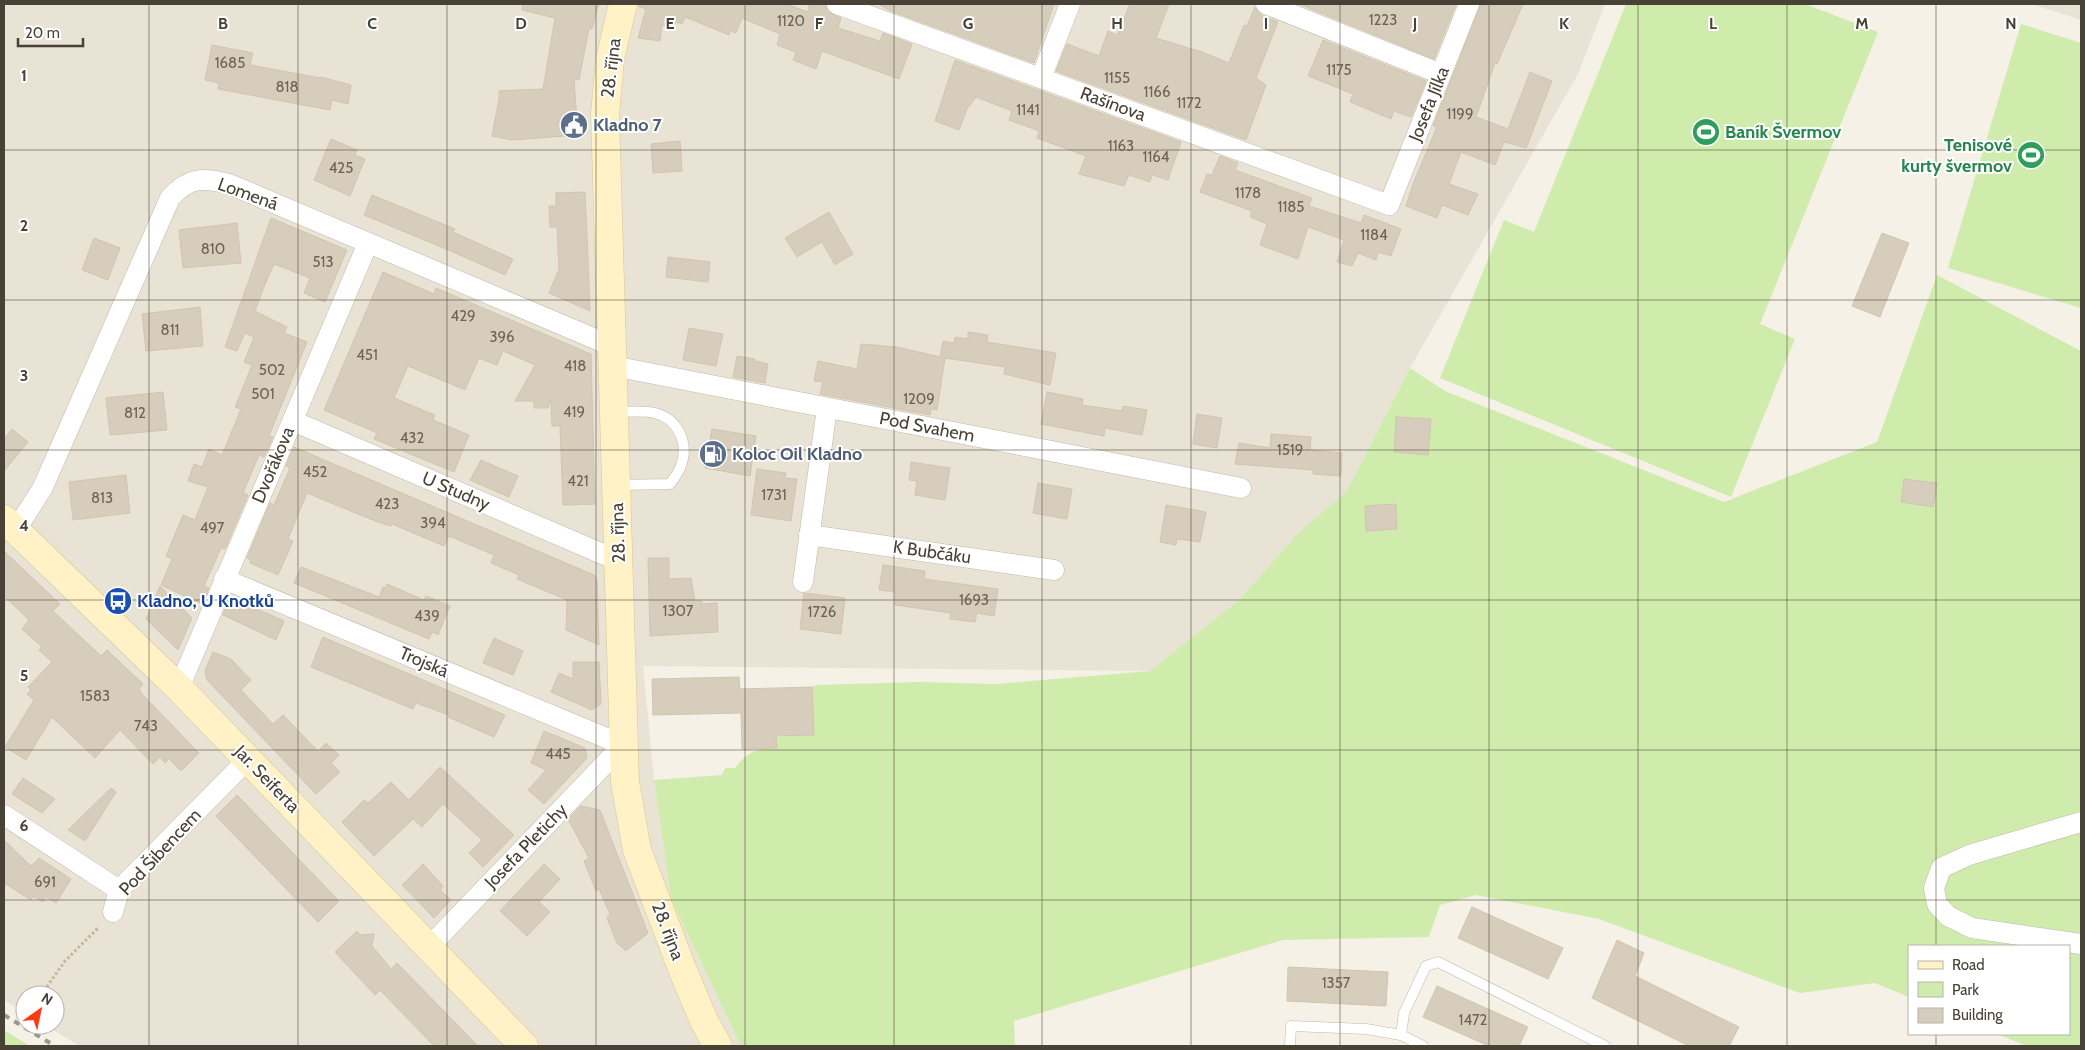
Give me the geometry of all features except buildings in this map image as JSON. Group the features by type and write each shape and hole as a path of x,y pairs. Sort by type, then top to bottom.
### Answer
{"main road":[{"name":"28. října","path":"623,4 610,59 605,114 625,782 637,850 683,971 704,1021 718,1046"},
{"name":"Jar. Seiferta","path":"10,524 179,688 524,1046"}],"street":[{"name":"Rašínova","path":"837,4 1389,205"},
{"path":"1041,78 1070,4"},
{"path":"1266,4 1441,74"},
{"name":"Josefa Jílka","path":"1389,205 1469,4"},
{"name":"Lomená","path":"10,524 43,486 170,198 180,187 197,179 215,180 230,184 368,243 612,356"},
{"name":"Dvořákova","path":"179,688 368,243"},
{"name":"Pod Svahem","path":"612,356 828,408 1241,488"},
{"path":"803,582 828,408"},
{"name":"U Studny","path":"293,421 619,561"},
{"name":"K Bubčáku","path":"809,535 1054,570"},
{"name":"Trojská","path":"224,579 623,745"},
{"name":"Josefa Pletichy","path":"429,947 623,745"},
{"name":"Pod Šibencem","path":"113,912 119,890 248,759"},
{"path":"4,815 119,890"},
{"path":"2081,822 1969,855 1941,868 1934,888 1937,904 1948,916 1972,928 2081,944"}],"lane":[{"path":"614,412 653,412 670,419 681,434 684,449 681,467 670,484 617,486"},
{"path":"1401,1035 1404,1013 1426,966 1438,962 1606,1046"},
{"path":"1290,1046 1291,1026 1366,1029 1401,1035 1423,1046"}],"path":[{"name":"Pod Šibencem","path":"48,985 66,961 113,912"}],"shaded area":[{"path":"4,4 1605,4 1578,74 1410,368 1347,491 1297,534 1239,600 1150,671 643,666 654,780 671,899 741,1046 80,1046 62,1035 65,1035 65,985 15,985 15,1007 4,1000"},
{"path":"2031,4 2081,4 2081,20"}],"green space":[{"path":"1626,4 1805,4 1878,32 1760,324 1795,339 1731,497 1440,378 1504,220 1534,232"},
{"name":"Tenisové kurty švermov","path":"2021,24 2081,43 2081,308 1948,268"},
{"path":"1937,275 2081,351 2081,1046 2027,1046 2000,1035 2070,1035 2070,945 1908,945 1908,997 1875,983 1800,993 1599,919 1476,895 1440,905 1429,937 1283,940 1014,1021 1015,1046 741,1046 671,899 654,780 722,775 725,768 735,768 748,754 762,749 775,748 775,737 812,735 811,687 816,685 918,682 996,684 1150,671 1239,600 1297,534 1347,491 1410,368 1445,391 1724,502 1877,442"},
{"path":"4,1030 30,1046 4,1046"}],"railway":[{"path":"4,1015 55,1046"}],"place":[{"name":"Kladno 7","path":"574,125"},
{"name":"Baník Švermov","path":"1706,132"},
{"name":"Tenisové kurty švermov","path":"2031,155"},
{"name":"Koloc Oil Kladno","path":"713,454"},
{"name":"Kladno, U Knotků","path":"118,601"}]}
